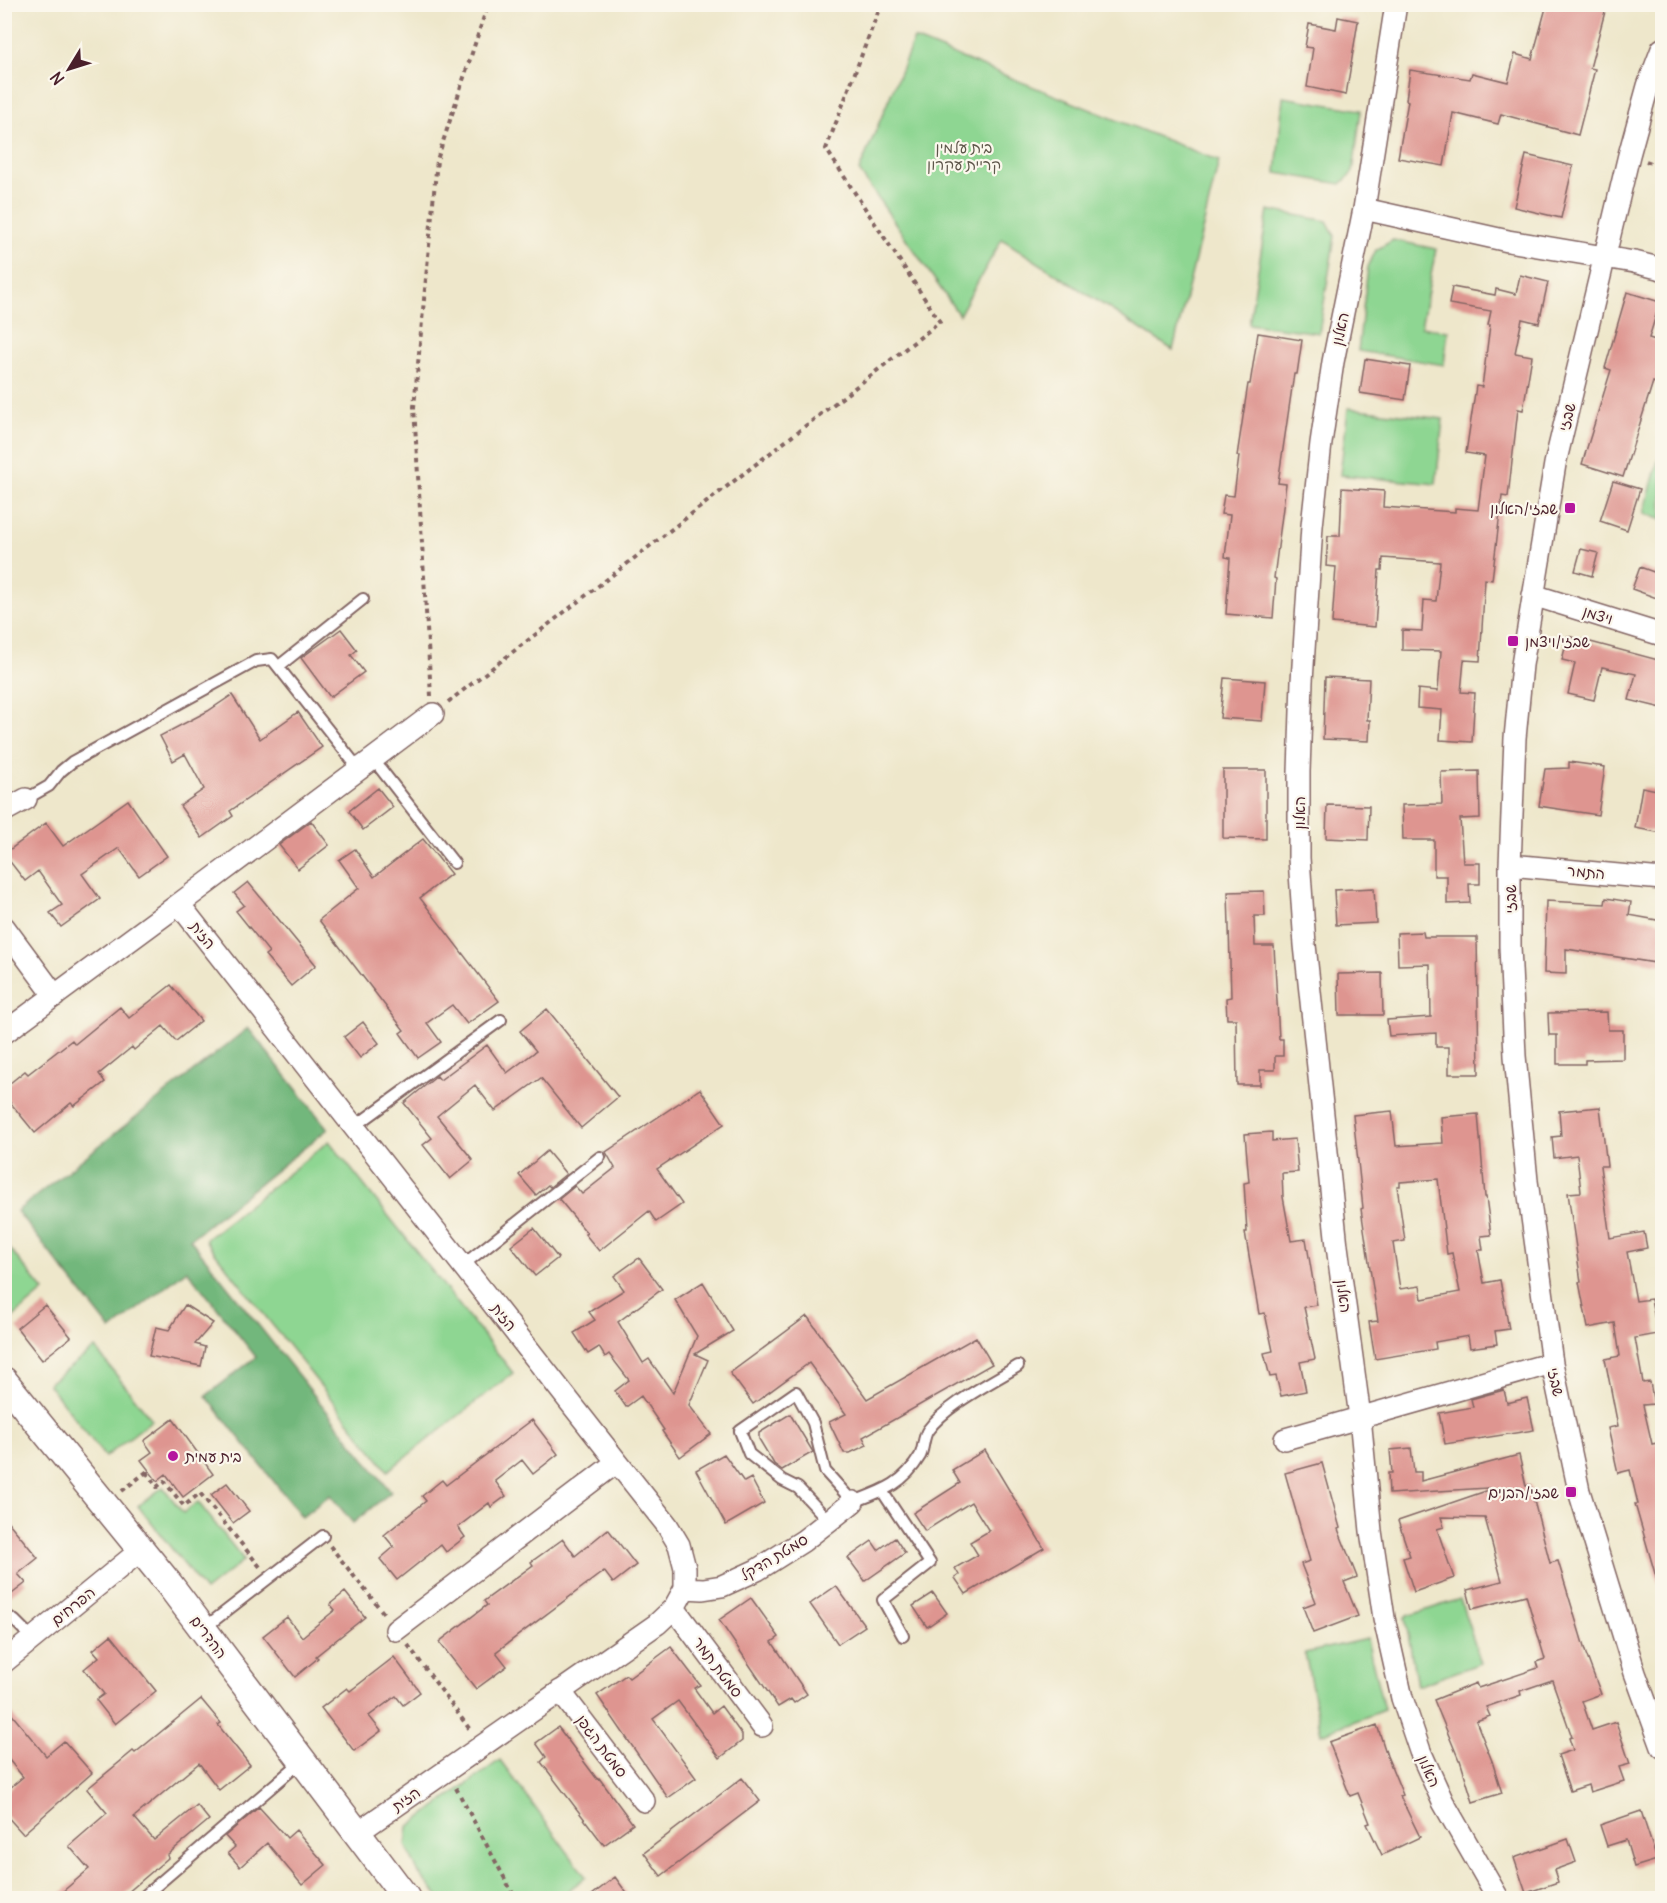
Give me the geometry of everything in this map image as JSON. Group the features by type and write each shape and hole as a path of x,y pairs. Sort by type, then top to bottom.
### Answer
{"street":[{"name":"האלון","path":"1396,4 1365,209 1333,362 1321,442 1309,565 1302,681 1299,858 1305,945 1336,1235 1360,1418 1375,1564 1384,1618 1402,1698 1420,1751 1443,1802 1498,1899"},
{"name":"שבזי","path":"1662,49 1648,86 1555,464 1522,665 1515,738 1510,865 1510,946 1515,1056 1527,1181 1552,1363 1579,1491 1635,1673 1662,1747"},
{"path":"1365,209 1508,241 1634,262 1662,269"},
{"name":"ויצמן","path":"1533,595 1662,635"},
{"path":"4,1034 433,714"},
{"path":"4,811 26,799"},
{"name":"התמר","path":"1510,865 1662,879"},
{"name":"הזית","path":"179,904 667,1525 679,1545 685,1568 685,1588 674,1608 657,1624 357,1833"},
{"path":"4,927 55,996"},
{"path":"1285,1439 1552,1363"},
{"name":"ההדרים","path":"4,1381 203,1629 406,1899"},
{"path":"396,1629 617,1462"},
{"name":"סמטת הדקל","path":"685,1588 703,1589 722,1586 757,1570 803,1541 853,1502"},
{"name":"הפרחים","path":"4,1662 141,1550"},
{"name":"סמטת תמר","path":"674,1608 762,1726"},
{"name":"סמטת הגפן","path":"560,1691 644,1801"}],"lane":[{"path":"279,666 363,599"},
{"path":"26,799 49,786 72,762 256,661 272,659 454,863"},
{"path":"354,1127 501,1020"},
{"path":"463,1265 600,1156"},
{"path":"829,1521 798,1488 782,1480 749,1454 740,1431 796,1392 813,1423 825,1471 853,1502 895,1485 910,1471 921,1454 926,1432 948,1410 1018,1366"},
{"path":"882,1491 930,1563 883,1600 903,1636"},
{"path":"203,1629 323,1536"},
{"path":"4,1614 15,1621 33,1639"},
{"path":"142,1899 302,1760"}],"path":[{"path":"433,714 414,407 437,160 488,4"},
{"path":"433,714 940,322 826,149 881,4"},
{"path":"105,1505 147,1471 157,1487 164,1481 184,1506 200,1493 269,1578"},
{"path":"447,1770 512,1892 504,1899"}],"green space":[{"name":"בית עלמין קריית עקרון","path":"914,39 1219,161 1173,350 1002,239 959,315 859,171"},
{"path":"1283,97 1361,110 1353,172 1341,184 1276,173"},
{"path":"1268,210 1327,221 1335,236 1319,333 1249,324"},
{"path":"1393,240 1436,249 1421,327 1448,331 1444,365 1358,351 1368,267 1376,250"},
{"path":"1348,408 1443,419 1436,484 1340,475"},
{"path":"1662,446 1662,520 1644,513"},
{"path":"248,1028 328,1129 190,1239 391,1492 353,1523 330,1495 302,1517 206,1396 256,1357 187,1270 111,1330 17,1211"},
{"path":"329,1141 513,1373 388,1471 205,1240"},
{"path":"5,1243 44,1291 4,1324"},
{"path":"95,1348 152,1420 105,1457 48,1384"},
{"path":"163,1487 183,1513 198,1502 244,1560 205,1591 138,1506"},
{"path":"1460,1599 1481,1663 1417,1686 1405,1617"},
{"path":"1367,1639 1384,1710 1321,1734 1305,1653"},
{"path":"500,1760 586,1877 558,1898 440,1898 418,1872 406,1845 408,1827"}],"building":[{"path":"1547,4 1607,4 1590,68 1595,69 1578,135 1501,114 1498,124 1453,113 1444,166 1398,158 1408,101 1406,100 1410,70 1470,79 1472,73 1508,82 1515,54 1532,59"},
{"path":"1338,17 1358,21 1346,95 1307,87 1313,48 1305,47 1309,24 1336,29"},
{"path":"1526,155 1573,166 1561,218 1514,207"},
{"path":"1520,275 1548,282 1539,323 1522,319 1515,353 1532,356 1523,410 1518,409 1508,497 1502,496 1492,580 1485,579 1480,661 1464,660 1461,692 1475,693 1472,742 1440,740 1442,710 1417,708 1418,689 1438,691 1441,651 1402,650 1402,630 1422,631 1424,600 1436,601 1440,562 1383,558 1382,570 1379,570 1375,627 1332,623 1336,567 1326,566 1328,536 1340,536 1342,488 1384,491 1383,507 1455,512 1455,508 1478,510 1485,456 1466,453 1476,386 1482,387 1491,311 1449,304 1452,287 1495,295 1496,289 1516,294"},
{"path":"1627,292 1660,302 1649,338 1662,342 1662,385 1653,382 1623,477 1582,464 1611,370 1605,368"},
{"path":"1258,333 1302,340 1297,374 1294,374 1278,483 1286,484 1274,578 1276,579 1273,618 1226,614 1230,558 1225,557 1230,515 1221,514 1224,495 1234,496 1239,456 1237,456"},
{"path":"1365,359 1410,366 1405,400 1360,393"},
{"path":"1613,481 1640,489 1627,530 1600,521"},
{"path":"1581,549 1598,553 1592,576 1575,571"},
{"path":"1640,567 1662,575 1662,600 1632,589"},
{"path":"341,629 357,650 351,655 364,672 330,697 301,658"},
{"path":"1568,636 1662,661 1662,708 1629,700 1636,674 1602,667 1594,700 1568,694 1575,663 1562,660"},
{"path":"1325,677 1369,679 1367,720 1370,720 1369,741 1323,739"},
{"path":"1224,678 1265,681 1262,721 1220,718"},
{"path":"232,695 260,739 298,712 322,747 230,811 233,816 202,838 180,806 204,789 185,754 173,761 160,736 208,711"},
{"path":"1569,762 1605,767 1598,815 1539,806 1545,769 1569,768"},
{"path":"1223,770 1266,770 1266,839 1223,838"},
{"path":"1479,771 1480,818 1460,819 1463,863 1480,863 1480,884 1469,884 1470,903 1447,904 1447,876 1434,876 1434,840 1403,840 1402,805 1442,804 1441,772"},
{"path":"1642,787 1662,791 1662,833 1635,828"},
{"path":"378,788 393,807 363,830 349,811"},
{"path":"128,800 167,856 139,876 119,848 82,874 100,899 61,927 50,913 62,905 38,871 25,881 4,854 46,823 63,846"},
{"path":"1327,805 1369,806 1368,840 1326,838"},
{"path":"311,821 329,845 298,869 279,845"},
{"path":"423,839 451,874 420,898 499,1001 467,1024 452,1005 427,1023 441,1042 418,1058 400,1033 404,1030 319,920 359,888 339,860 355,849 374,877"},
{"path":"248,882 316,965 291,986 265,955 269,952 236,911 244,905 234,893"},
{"path":"1374,888 1376,923 1336,925 1334,890"},
{"path":"1264,891 1265,916 1254,916 1255,946 1274,946 1279,1039 1283,1039 1283,1056 1275,1056 1275,1070 1260,1070 1260,1085 1237,1085 1236,1019 1227,1019 1226,998 1231,997 1228,892"},
{"path":"1606,898 1631,902 1629,915 1662,921 1662,964 1566,949 1566,974 1544,973 1546,901 1605,904"},
{"path":"1423,932 1424,937 1477,937 1479,1074 1449,1074 1449,1047 1436,1047 1436,1033 1389,1036 1387,1020 1431,1017 1430,964 1398,965 1397,933"},
{"path":"1382,973 1383,1015 1339,1015 1338,974"},
{"path":"171,985 201,1021 176,1041 163,1026 99,1074 105,1082 74,1106 71,1103 35,1133 4,1095 4,1088 25,1071 28,1074 72,1040 75,1044 120,1007 129,1018"},
{"path":"547,1009 618,1097 581,1128 541,1078 495,1111 475,1085 437,1116 473,1160 450,1179 423,1145 432,1138 404,1103 437,1076 440,1080 487,1045 507,1073 536,1051 520,1031"},
{"path":"1607,1012 1608,1030 1623,1030 1623,1059 1585,1060 1585,1064 1557,1064 1557,1035 1549,1035 1548,1013"},
{"path":"363,1022 379,1043 360,1058 344,1037"},
{"path":"700,1089 724,1124 657,1169 682,1204 656,1222 649,1211 599,1251 559,1199 575,1186 582,1194 615,1168 606,1152"},
{"path":"1600,1107 1607,1166 1600,1166 1610,1238 1644,1232 1647,1248 1627,1252 1636,1301 1651,1299 1658,1334 1635,1338 1643,1383 1650,1382 1654,1404 1643,1405 1652,1444 1662,1442 1662,1583 1658,1584 1635,1504 1638,1504 1630,1470 1618,1473 1608,1428 1618,1426 1605,1359 1620,1356 1615,1323 1588,1328 1579,1282 1581,1282 1568,1193 1581,1192 1577,1155 1554,1158 1552,1137 1561,1136 1559,1111"},
{"path":"1392,1111 1396,1146 1443,1143 1441,1117 1478,1114 1485,1197 1491,1235 1481,1236 1483,1250 1478,1250 1484,1283 1500,1280 1509,1329 1495,1331 1497,1344 1470,1348 1468,1336 1435,1342 1436,1349 1375,1359 1369,1322 1378,1321 1361,1209 1363,1208 1353,1115","holes":["1438,1179 1447,1254 1452,1253 1460,1292 1422,1299 1420,1286 1400,1289 1393,1243 1405,1241 1397,1186 1400,1186 1400,1182"]},
{"path":"1272,1132 1272,1141 1295,1139 1298,1172 1282,1173 1283,1197 1291,1241 1306,1239 1317,1305 1304,1307 1315,1359 1300,1362 1306,1391 1281,1396 1276,1376 1270,1377 1264,1353 1273,1351 1265,1313 1259,1314 1245,1232 1247,1232 1244,1183 1249,1182 1245,1134"},
{"path":"547,1151 566,1174 536,1195 519,1175"},
{"path":"534,1228 558,1258 535,1276 511,1246"},
{"path":"639,1258 662,1289 618,1322 643,1363 649,1359 673,1393 697,1336 675,1300 703,1282 733,1331 695,1354 708,1360 689,1405 711,1434 680,1457 641,1396 626,1407 615,1391 629,1380 609,1354 605,1357 599,1347 588,1354 574,1333 595,1320 589,1312 624,1290 614,1276"},
{"path":"45,1305 71,1337 42,1360 17,1328"},
{"path":"185,1305 213,1323 195,1344 205,1347 201,1366 149,1356 156,1327 169,1330"},
{"path":"807,1316 867,1399 976,1337 992,1364 863,1437 867,1445 850,1453 844,1453 829,1422 846,1414 809,1363 753,1404 730,1373"},
{"path":"1504,1390 1507,1403 1527,1398 1534,1430 1445,1444 1439,1413 1473,1407 1471,1399"},
{"path":"790,1414 813,1452 782,1470 774,1464 759,1439 759,1433"},
{"name":"בית עמית","path":"173,1419 213,1474 183,1497 166,1474 157,1481 141,1460 152,1452 144,1441"},
{"path":"532,1420 558,1454 533,1474 522,1460 495,1481 506,1496 491,1507 489,1503 458,1527 465,1537 446,1552 441,1545 397,1580 380,1559 394,1547 384,1535 426,1501 422,1496 442,1480 446,1485"},
{"path":"1411,1448 1414,1472 1421,1472 1421,1481 1519,1455 1526,1486 1530,1485 1550,1563 1558,1561 1586,1654 1601,1694 1582,1701 1592,1730 1616,1722 1630,1764 1619,1767 1624,1781 1590,1792 1588,1785 1570,1791 1558,1755 1573,1750 1569,1738 1572,1737 1552,1680 1520,1691 1521,1695 1486,1707 1490,1716 1476,1721 1502,1793 1473,1802 1460,1760 1434,1700 1476,1683 1478,1688 1538,1668 1536,1662 1545,1659 1526,1595 1472,1609 1467,1590 1502,1581 1485,1518 1441,1517 1444,1527 1437,1529 1454,1578 1414,1592 1403,1558 1410,1556 1398,1521 1489,1490 1488,1488 1389,1494 1388,1473 1392,1473 1390,1450"},
{"path":"985,1450 1044,1548 966,1594 955,1578 959,1575 955,1568 978,1555 970,1542 989,1531 971,1502 925,1531 913,1513 960,1483 952,1470"},
{"path":"724,1454 744,1482 751,1478 764,1503 726,1525 696,1470"},
{"path":"1322,1463 1340,1528 1338,1529 1357,1577 1344,1582 1358,1616 1313,1633 1303,1607 1316,1602 1301,1564 1310,1561 1285,1473"},
{"path":"227,1483 249,1511 233,1523 211,1495"},
{"path":"4,1517 38,1558 18,1574 26,1583 4,1600"},
{"path":"608,1529 636,1565 613,1583 604,1571 496,1652 507,1666 476,1689 439,1642 487,1605 484,1601 533,1565 531,1562 563,1539 575,1556"},
{"path":"895,1538 905,1553 865,1581 848,1558 872,1541 878,1550"},
{"path":"836,1586 865,1626 838,1644 810,1604"},
{"path":"345,1592 365,1617 316,1656 318,1658 295,1677 263,1636 287,1617 302,1637 335,1610 330,1604"},
{"path":"933,1593 947,1613 927,1627 913,1606"},
{"path":"751,1598 779,1637 772,1642 807,1694 794,1703 791,1699 778,1707 719,1620"},
{"path":"111,1635 156,1691 115,1724 96,1700 104,1694 84,1669 99,1657 93,1650"},
{"path":"671,1647 700,1685 694,1688 712,1713 721,1706 742,1735 742,1741 720,1758 678,1701 653,1719 696,1778 668,1798 597,1695 626,1675 629,1678"},
{"path":"394,1657 420,1692 403,1705 396,1696 369,1716 381,1731 354,1751 321,1708 347,1688 350,1691"},
{"path":"201,1699 221,1723 218,1725 250,1765 219,1790 199,1763 134,1817 154,1840 197,1805 209,1820 120,1899 54,1899 89,1869 69,1846 107,1813 87,1789"},
{"path":"4,1705 46,1756 64,1741 92,1773 23,1834 4,1813 4,1793 23,1777 4,1754"},
{"path":"1377,1725 1403,1795 1400,1796 1420,1837 1382,1855 1367,1824 1370,1823 1358,1793 1350,1796 1329,1742"},
{"path":"558,1727 633,1824 604,1845 541,1762 546,1757 536,1743"},
{"path":"742,1778 760,1801 661,1876 644,1853"},
{"path":"259,1807 287,1838 296,1830 326,1865 302,1885 267,1843 240,1867 228,1853 235,1847 225,1836"},
{"path":"1641,1811 1657,1860 1634,1867 1626,1840 1607,1846 1600,1825"},
{"path":"1568,1839 1576,1862 1554,1870 1558,1882 1526,1893 1514,1858"},
{"path":"615,1877 631,1899 587,1899"}],"place":[{"name":"שבזי/האלון","path":"1570,508"},
{"name":"שבזי/ויצמן","path":"1513,641"},
{"name":"בית עמית","path":"173,1456"},
{"name":"שבזי/הבנים","path":"1571,1492"}]}
